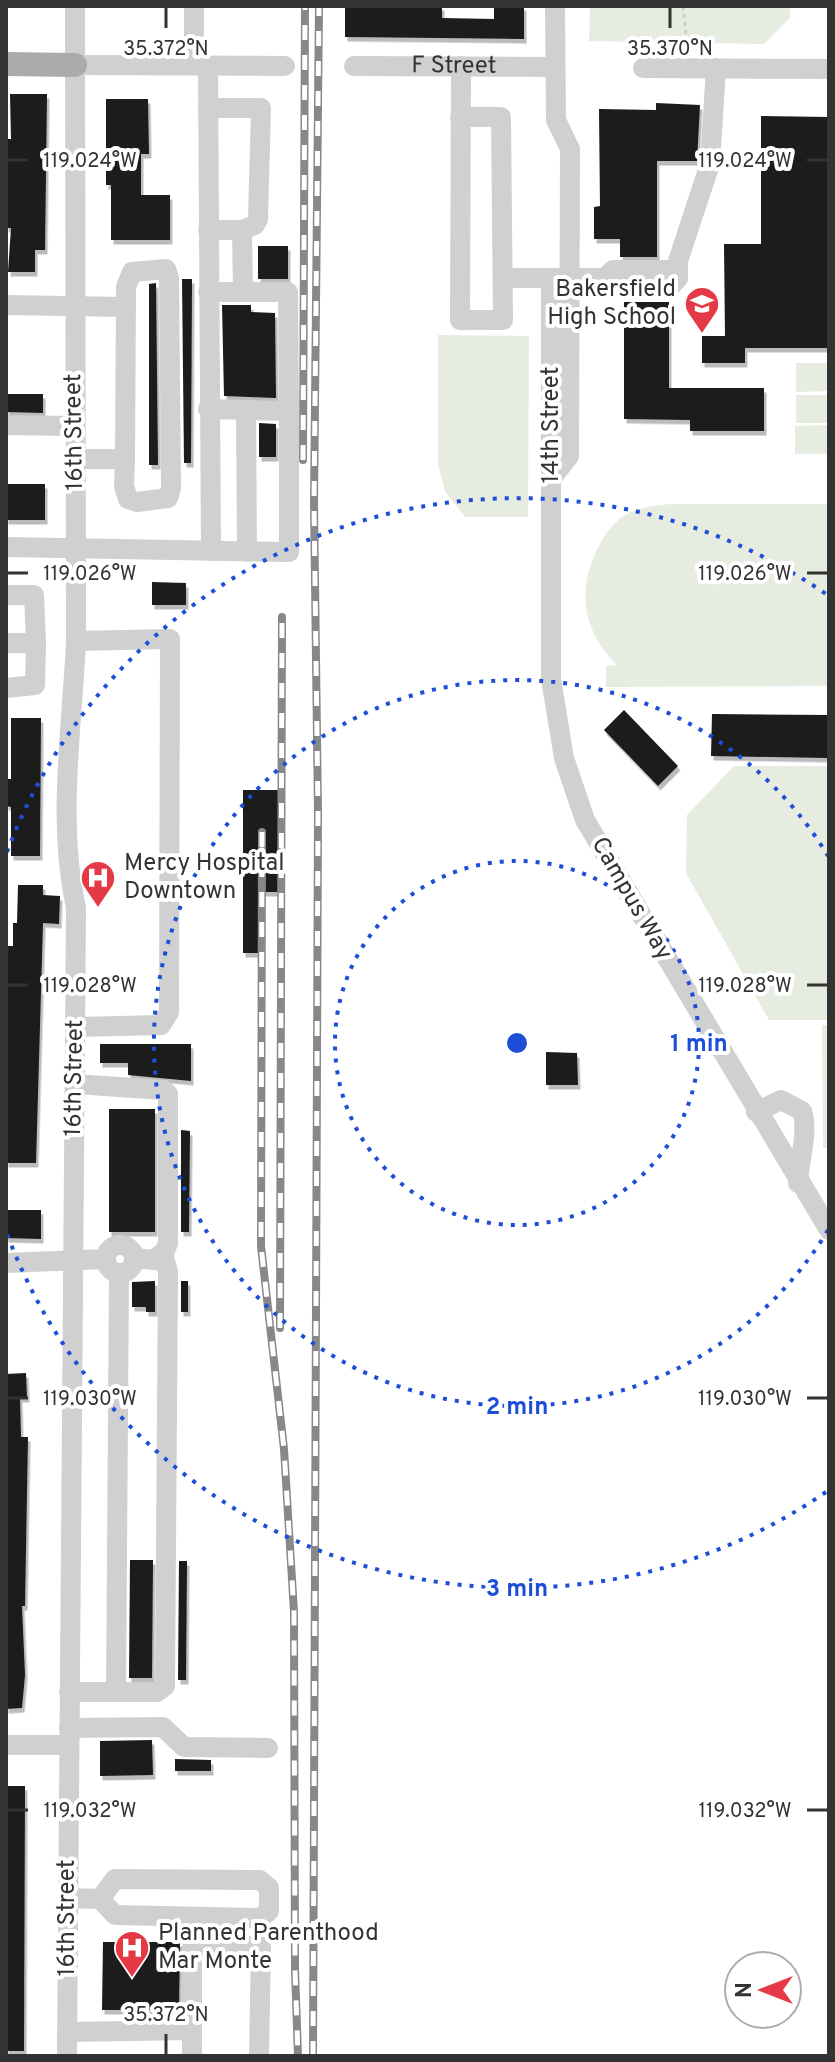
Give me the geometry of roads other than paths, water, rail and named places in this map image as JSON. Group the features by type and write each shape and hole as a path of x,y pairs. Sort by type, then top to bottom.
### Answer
{"main road":[{"path":"6,64 75,65"}],"street":[{"name":"16th Street","path":"67,2056 71,1262 76,1027 76,908 68,871 67,843 69,712 76,641 73,305 75,6"},
{"path":"194,6 208,108 211,551"},
{"path":"555,6 556,120 570,149 561,278"},
{"path":"75,65 285,66"},
{"name":"F Street","path":"354,66 555,67"},
{"path":"460,117 501,117 503,320 460,320 460,117 461,66"},
{"path":"643,68 829,69"},
{"path":"504,278 605,278 613,270 667,270 678,278 678,261 710,164 716,68"},
{"path":"208,108 261,108 258,219 255,225 242,230 208,230"},
{"path":"242,230 243,292"},
{"path":"166,269 169,278 171,488 168,498 137,502 128,499 124,486 125,459 126,287 132,272 166,269"},
{"name":"14th Street","path":"561,278 569,456 552,478 551,679 567,769"},
{"path":"6,547 289,552 288,292 208,292"},
{"path":"6,305 126,307"},
{"path":"208,409 289,411"},
{"path":"246,410 247,552"},
{"path":"6,425 75,426"},
{"path":"75,459 125,459"},
{"path":"6,595 34,595 36,643 35,685 6,688"},
{"path":"76,641 170,639 169,1012 161,1025 76,1027"},
{"path":"6,643 36,643"},
{"name":"Campus Way","path":"567,769 602,852 829,1230"},
{"path":"75,1084 164,1090 168,1094 168,1243 165,1251 156,1258"},
{"path":"756,1112 781,1100 802,1111 806,1123 798,1183"},
{"path":"69,1692 116,1692 163,1691 168,1272 165,1261 134,1258 130,1248 120,1245 111,1248 116,1692"},
{"path":"6,1263 71,1262 112,1266"},
{"path":"6,1745 163,1727 184,1747 268,1748"},
{"path":"68,1898 100,1899 115,1915 260,1918 269,1911 269,1888 260,1880 115,1879 100,1899"},
{"path":"192,2056 192,1947 261,1946 259,2056"},
{"path":"67,2032 192,2030"}],"railway":[{"path":"303,460 305,6"},
{"path":"313,2056 318,813 314,503 319,6"},
{"path":"280,1328 282,617"},
{"path":"262,832 261,1246 284,1449 294,1612 298,2056"}],"place":[{"name":"Bakersfield High School","path":"702,335"},
{"name":"Mercy Hospital Downtown","path":"98,909"},
{"name":"Planned Parenthood Mar Monte","path":"132,1979"}]}
